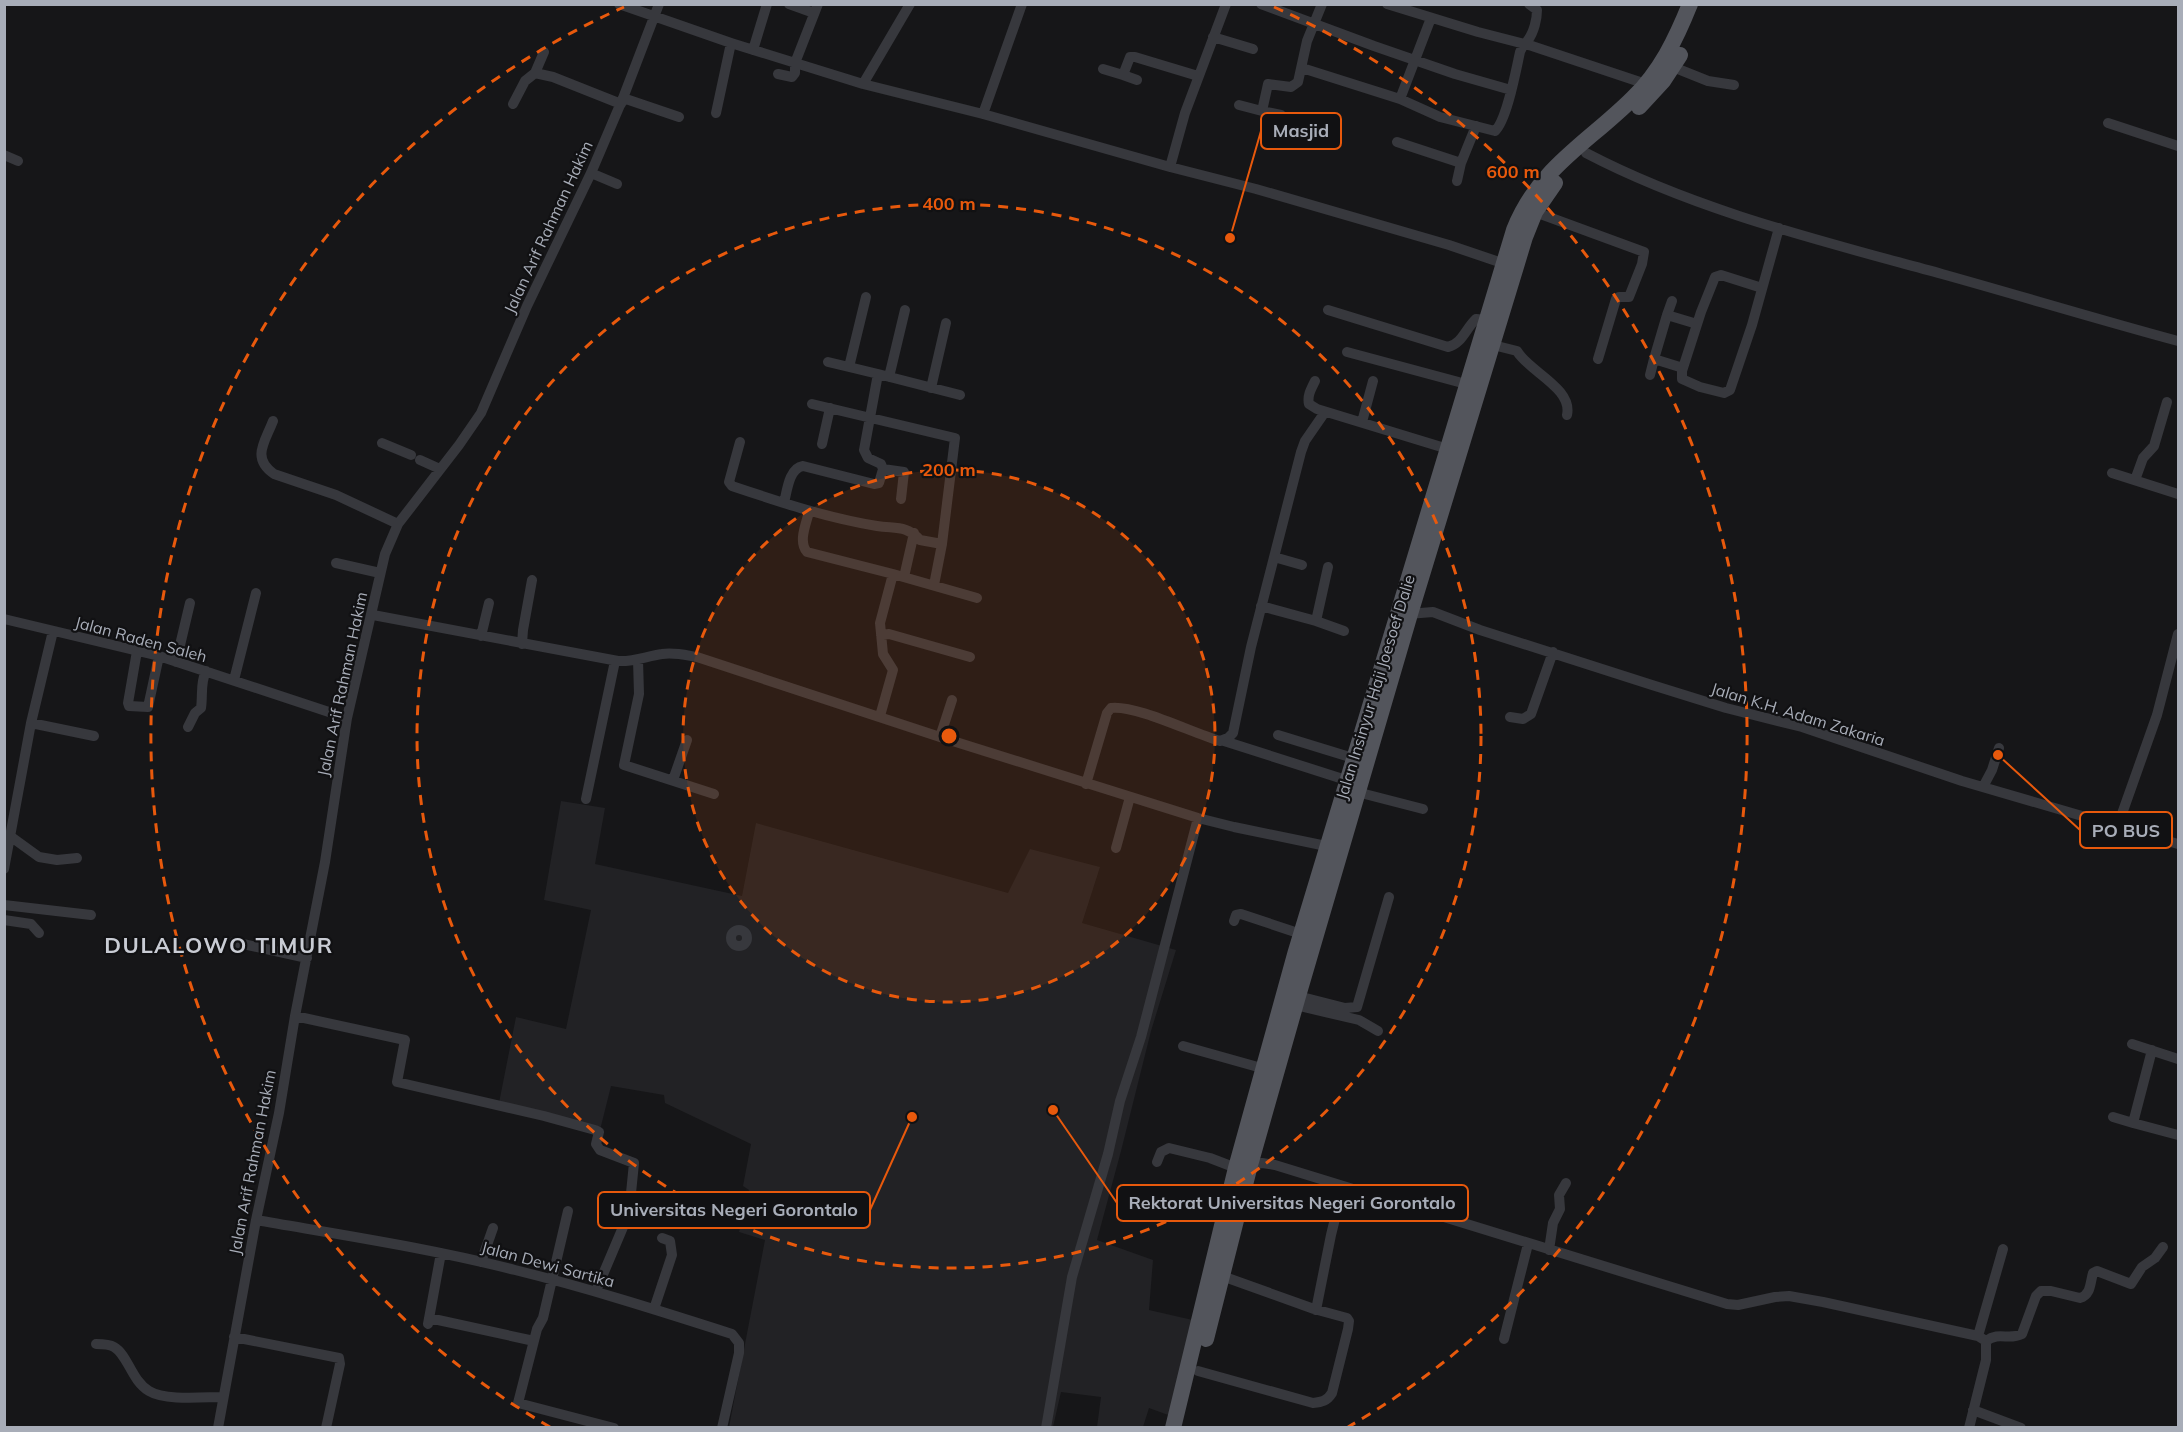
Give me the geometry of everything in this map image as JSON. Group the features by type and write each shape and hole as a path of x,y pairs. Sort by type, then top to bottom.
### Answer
{"main road":[{"name":"Jalan Insinyur Haji Joesoef Dalie","path":"1352,786 1353,758 1493,345 1523,207 1568,155 1634,98 1646,84 1671,49 1690,4"},
{"name":"Jalan Insinyur Haji Joesoef Dalie","path":"1173,1428 1243,1166 1297,1000 1334,848 1403,615 1466,384 1486,320 1535,212 1555,183 1655,92 1673,67 1702,4"},
{"name":"Jalan Insinyur Haji Joesoef Dalie","path":"1183,1428 1222,1276 1243,1166 1265,1069 1301,934 1334,848"}],"street":[{"path":"619,4 654,18 863,84 983,114 1256,189 1510,266"},
{"name":"Jalan Arif Rahman Hakim","path":"218,1428 325,862 347,718 373,615 380,573 398,524 481,413 527,306 591,173 622,101 659,4"},
{"path":"753,50 767,4"},
{"path":"778,74 792,77 795,74 795,63 816,9 789,4"},
{"path":"863,84 910,4"},
{"path":"983,114 1022,4"},
{"path":"1170,167 1198,76 1226,4"},
{"path":"1262,111 1266,86 1271,83 1286,87 1298,82 1304,54 1322,4"},
{"path":"1387,4 1527,45 1646,84"},
{"path":"1302,68 1400,99 1440,117 1497,130 1537,16 1537,10 1529,4"},
{"path":"1267,5 1415,60 1511,90"},
{"path":"1400,99 1431,18"},
{"path":"1213,37 1253,49"},
{"path":"716,113 731,43"},
{"path":"513,104 525,81 535,73 544,52"},
{"path":"1123,75 1132,57 1198,76"},
{"path":"1673,67 1708,81 1734,85"},
{"path":"1103,69 1137,80"},
{"path":"535,73 680,117"},
{"path":"1239,105 1281,115"},
{"path":"2108,123 2178,146"},
{"path":"1457,181 1461,163 1476,126"},
{"path":"1397,142 1461,163"},
{"path":"1586,153 1626,174 1737,215 2178,341"},
{"path":"4,155 18,161"},
{"path":"591,173 617,184"},
{"path":"1535,212 1644,252 1642,264 1629,297 1618,298 1614,303 1598,358"},
{"path":"1762,288 1718,276 1712,282 1683,368 1682,379 1708,389 1729,392 1762,288 1779,228"},
{"path":"849,367 866,297"},
{"path":"1650,375 1672,302"},
{"path":"889,377 905,310"},
{"path":"1328,310 1448,347 1454,346 1462,338 1476,319 1486,320"},
{"path":"1668,315 1697,324"},
{"path":"932,388 946,323"},
{"path":"1493,345 1517,351 1526,363 1545,377 1566,400 1567,415"},
{"path":"1347,352 1466,384"},
{"path":"1654,359 1683,368"},
{"path":"828,362 960,394"},
{"path":"784,503 793,472 798,466 874,484 879,483 883,469 881,464 868,458 864,450 878,374"},
{"path":"1315,381 1308,401 1325,412 1448,448"},
{"path":"1362,422 1373,381"},
{"path":"2135,480 2143,458 2154,446 2167,402"},
{"path":"812,404 956,439 942,544 934,585"},
{"path":"822,444 830,408"},
{"path":"1224,741 1233,732 1261,606 1305,441 1325,412"},
{"path":"273,421 261,452 262,465 268,470 336,495 398,524"},
{"path":"740,442 730,485 809,512 897,528 914,533 920,540 942,544"},
{"path":"382,443 440,469"},
{"path":"883,469 904,472 901,499"},
{"path":"2112,473 2178,494"},
{"path":"809,512 802,542 807,552 977,598"},
{"path":"880,716 893,670 884,658 880,635 881,615 914,533"},
{"path":"1274,557 1302,565"},
{"path":"336,563 380,573"},
{"path":"1316,621 1328,567"},
{"path":"522,644 532,580"},
{"path":"234,680 256,593"},
{"path":"176,662 190,603"},
{"path":"481,636 489,603"},
{"path":"1261,606 1316,621 1344,632"},
{"name":"Jalan K.H. Adam Zakaria","path":"1403,615 1433,612 1480,630 1726,708 1802,727 1933,772 2178,843"},
{"path":"373,615 615,661 638,660 662,654 679,653 697,657 1086,784 1198,818 1334,848"},
{"path":"4,619 53,632"},
{"name":"Jalan Raden Saleh","path":"4,869 10,836 9,820 53,632 159,656 347,718"},
{"path":"880,635 889,634 970,657"},
{"path":"2118,825 2176,655 2178,634"},
{"path":"136,651 129,706 148,707 159,656"},
{"path":"1510,717 1523,718 1531,714 1554,652"},
{"path":"638,660 639,694 624,765 714,794"},
{"path":"586,800 615,661"},
{"path":"188,727 195,713 201,708 203,693 201,682 206,671"},
{"path":"940,737 952,700"},
{"path":"1086,784 1107,712 1111,708 1119,707 1134,710 1352,786 1424,808"},
{"path":"31,723 94,736"},
{"path":"1278,735 1353,758"},
{"path":"673,780 687,740"},
{"path":"1983,787 1992,770 1999,748"},
{"path":"1116,848 1130,797"},
{"path":"1046,1428 1072,1277 1108,1155 1120,1101 1141,1036 1198,818"},
{"path":"10,836 39,857 57,860 77,858"},
{"path":"1297,1000 1345,1008 1357,1007 1389,897"},
{"path":"4,905 91,915"},
{"path":"1234,921 1236,915 1241,914 1301,934"},
{"path":"4,920 31,924 39,933"},
{"path":"234,942 307,958"},
{"path":"1297,1000 1359,1020 1378,1031"},
{"path":"295,1016 405,1040 397,1082 595,1130 598,1132 596,1144 600,1150 634,1163 629,1214 596,1291"},
{"path":"2132,1044 2178,1059"},
{"path":"1183,1046 1265,1069"},
{"path":"2133,1123 2152,1050"},
{"path":"2113,1117 2177,1135 2178,1122"},
{"path":"1157,1162 1161,1152 1169,1148 1243,1166 1262,1163 1275,1165 1726,1304 1738,1305 1789,1296 1982,1338 1997,1335 2016,1337 2022,1335 2036,1296 2041,1291 2084,1297 2088,1293 2092,1274 2097,1271 2131,1284 2142,1267 2155,1258 2163,1247"},
{"path":"1549,1250 1553,1223 1560,1209 1559,1195 1566,1183"},
{"path":"1316,1310 1343,1186"},
{"path":"568,1211 543,1318 537,1329 518,1403 614,1428"},
{"name":"Jalan Dewi Sartika","path":"256,1220 481,1262 596,1291 732,1334 738,1339 739,1353 722,1428"},
{"path":"481,1262 493,1228"},
{"path":"654,1309 672,1255 670,1241 662,1238"},
{"path":"1504,1339 1528,1244"},
{"path":"1969,1428 1986,1360 1982,1338 2003,1250"},
{"path":"441,1253 428,1321 534,1341"},
{"path":"1198,1371 1314,1403 1324,1401 1332,1393 1349,1321 1347,1318 1316,1310 1222,1276"},
{"path":"234,1336 339,1358 340,1364 326,1428"},
{"path":"96,1344 111,1345 118,1350 136,1379 155,1394 177,1397 224,1397"},
{"path":"1973,1410 2021,1428"}],"shaded area":[{"path":"561,801 605,808 595,864 742,896 756,823 1008,893 1030,849 1100,867 1082,923 1176,950 1151,1031 1097,1240 1153,1260 1149,1310 1197,1321 1171,1416 1149,1408 1143,1427 1097,1427 1101,1397 1061,1392 1053,1427 729,1427 765,1240 739,1232 749,1190 743,1186 751,1144 665,1103 664,1095 611,1086 600,1130 499,1103 516,1017 566,1029 591,910 544,900"}],"place":[{"name":"Masjid","path":"1230,238"},
{"name":"PO BUS","path":"1998,755"},
{"name":"Rektorat Universitas Negeri Gorontalo","path":"1053,1110"},
{"name":"Universitas Negeri Gorontalo","path":"912,1117"}],"district":[{"name":"DULALOWO TIMUR","path":"219,945"}]}
